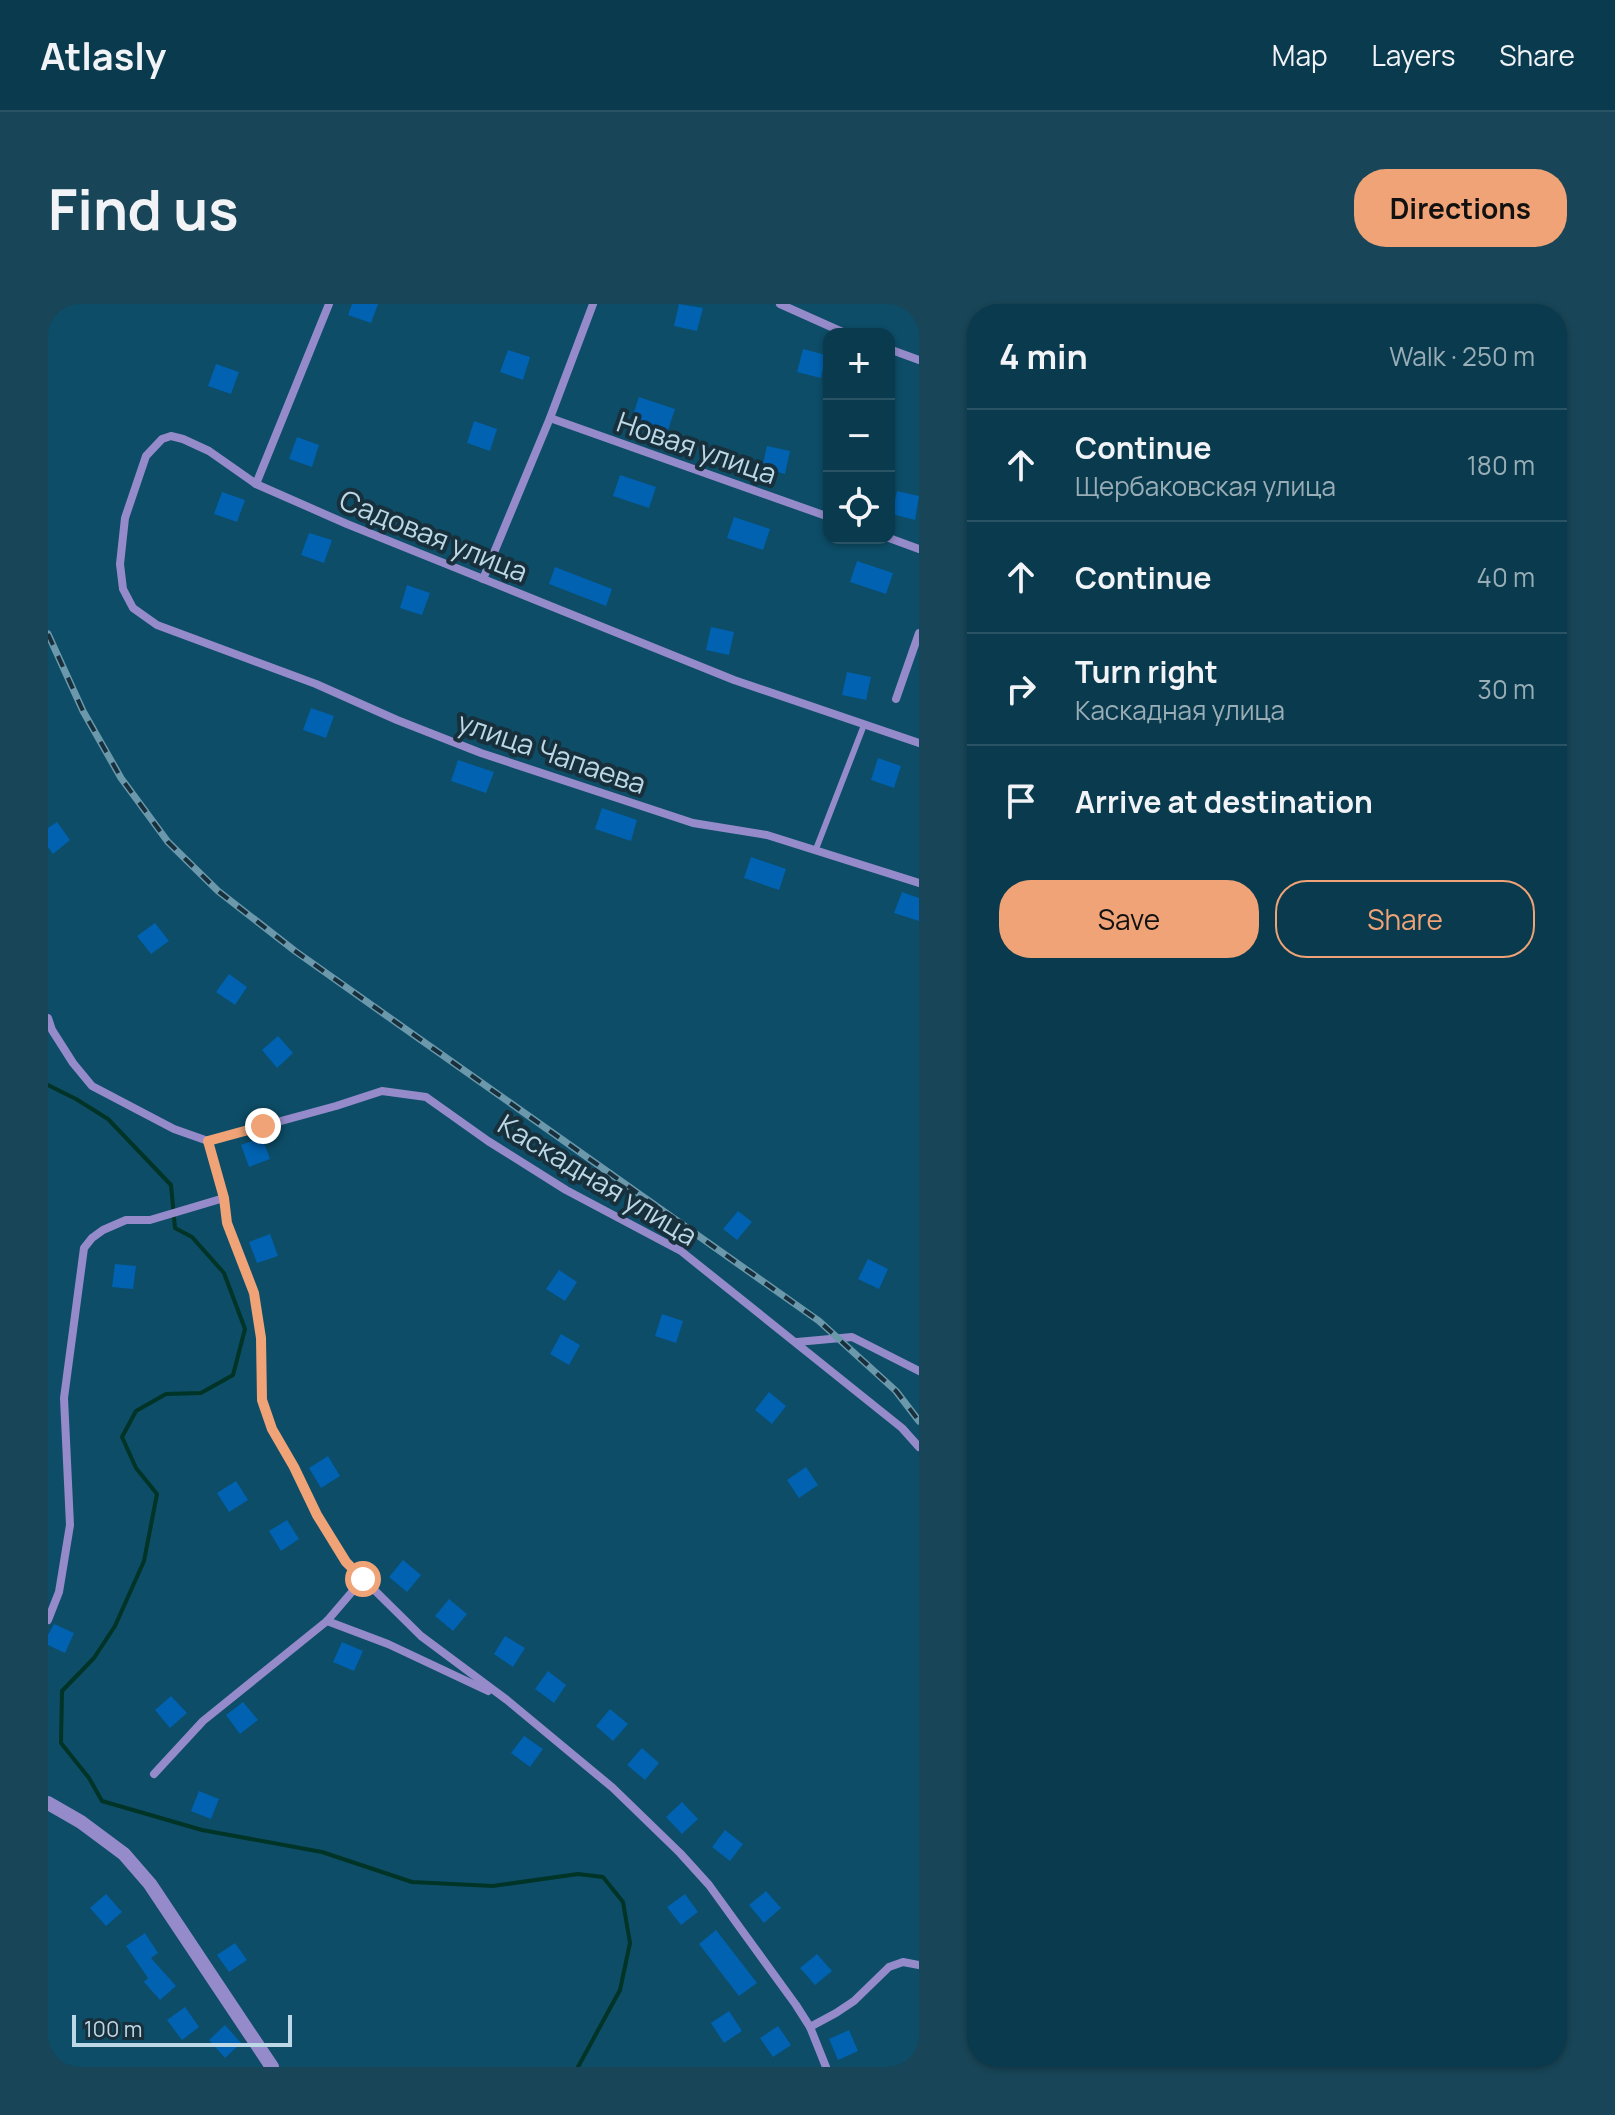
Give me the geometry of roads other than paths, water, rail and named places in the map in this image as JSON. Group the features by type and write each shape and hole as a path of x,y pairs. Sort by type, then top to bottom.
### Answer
{"street":[{"path":"256,484 329,304"},
{"path":"483,579 550,418 593,304"},
{"path":"780,304 834,328"},
{"path":"895,351 919,360"},
{"name":"Новая улица","path":"550,418 823,515"},
{"name":"Садовая улица","path":"181,633 157,625 133,608 123,589 120,564 125,518 146,456 162,439 171,436 209,451 256,484 347,524 734,680 919,743"},
{"path":"895,540 919,549"},
{"name":"улица Чапаева","path":"181,633 316,684 481,753 693,823 767,835 919,883"},
{"path":"896,699 919,633"},
{"path":"48,1018 73,1063 92,1086 174,1129 208,1141 224,1198 227,1223 254,1293 261,1338 262,1400 272,1429 317,1515 346,1562 421,1636 507,1700 613,1788 680,1853 709,1885 779,1980 810,2027 826,2067"},
{"name":"Каскадная улица","path":"208,1141 382,1091 426,1097 566,1190 681,1251 902,1428 919,1447"},
{"path":"48,1620 59,1592 70,1525 64,1398 84,1248 103,1230 126,1220 150,1220 224,1198"},
{"path":"797,1342 852,1337 919,1371"},
{"path":"154,1774 203,1721 327,1621 363,1579"},
{"path":"327,1621 388,1644 507,1700"},
{"path":"48,1803 81,1822 124,1854 150,1884 272,2067"},
{"path":"810,2027 854,2001 889,1967 903,1962 919,1965"}],"lane":[{"path":"816,849 864,725"}],"waterway":[{"path":"48,1085 108,1119 171,1185 175,1228 192,1237 224,1273 245,1329 233,1375 201,1393 166,1394 136,1411 122,1437 136,1468 157,1494 144,1561 115,1626 94,1658 62,1691 61,1743 89,1778 102,1801 202,1830 322,1852 412,1882 493,1886 578,1874 603,1877 623,1902 630,1943 620,1990 578,2067"}],"railway":[{"path":"48,634 83,711 121,778 168,842 218,891 295,951 819,1321 896,1391 919,1421"}]}
